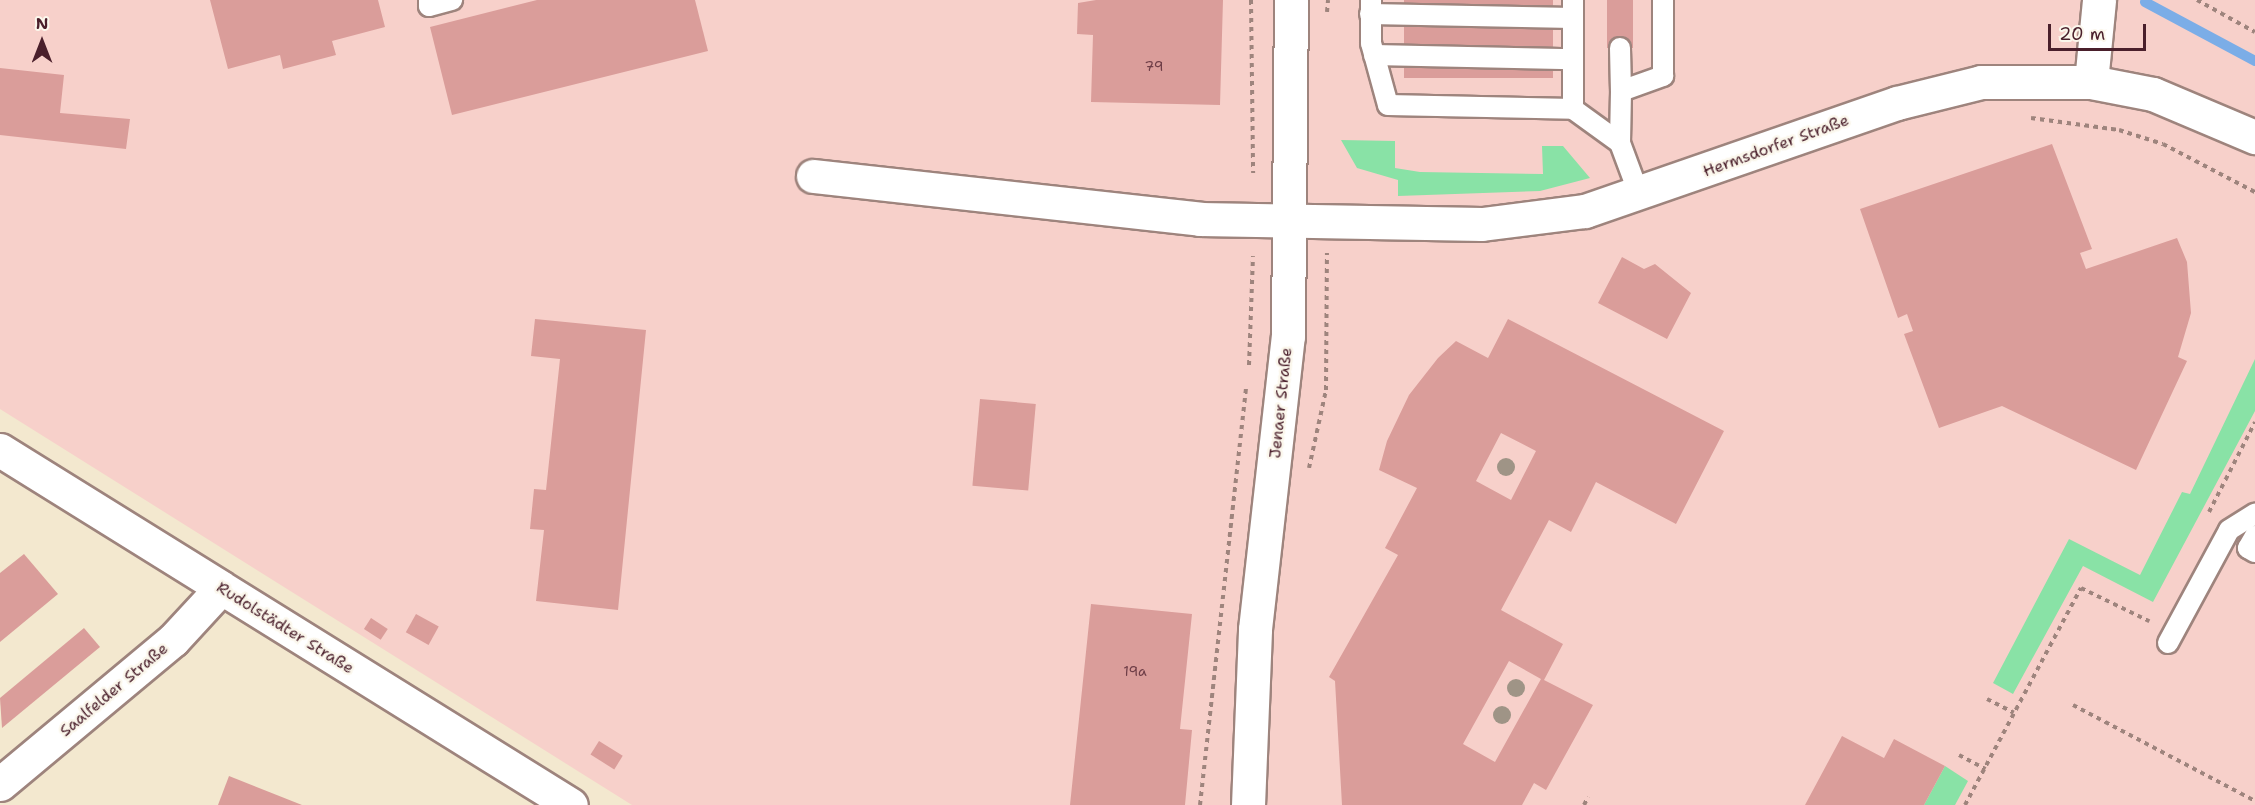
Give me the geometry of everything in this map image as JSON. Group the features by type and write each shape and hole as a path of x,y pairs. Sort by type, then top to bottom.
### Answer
{"street":[{"name":"Jenaer Straße","path":"1248,805 1255,629 1288,336 1291,0"},
{"path":"2091,82 2099,0"},
{"name":"Hermsdorfer Straße","path":"813,176 1254,222 1482,224 1585,211 1940,92 1981,82 2091,82 2153,94 2255,137"},
{"name":"Rudolstädter Straße","path":"0,450 571,805"},
{"name":"Saalfelder Straße","path":"0,784 173,640 221,588"}],"lane":[{"path":"429,0 429,6 452,0"},
{"path":"1621,92 1663,76 1664,0"},
{"path":"1573,109 1573,9 1371,7 1374,55 1388,105 1573,109 1620,142"},
{"path":"1620,48 1620,142 1639,194"},
{"path":"1374,55 1573,59"},
{"path":"2168,643 2229,530 2255,514"},
{"path":"2255,536 2248,548 2255,552"}],"path":[{"path":"1200,805 1249,365 1254,222 1251,0"},
{"path":"2197,0 2255,32"},
{"path":"2024,118 2119,130 2163,144 2255,192"},
{"path":"1327,255 1338,255"},
{"path":"2206,517 2255,422"},
{"path":"1965,805 2081,588 2151,623 2157,612"},
{"path":"1987,699 2014,713"},
{"path":"2073,705 2255,801"},
{"path":"1959,755 1984,769"},
{"path":"1584,805 1588,797"}],"shaded area":[{"path":"0,0 2255,0 2255,805 632,805 0,409"}],"green space":[{"path":"1341,140 1395,141 1395,168 1420,172 1543,174 1542,146 1563,146 1590,178 1540,191 1398,196 1398,180 1357,168"},
{"path":"2255,359 2255,411 2153,602 2083,566 2013,694 1993,683 2069,539 2140,575 2182,492 2190,494"},
{"path":"1945,766 1968,781 1955,805 1924,805"}],"building":[{"path":"210,0 378,0 385,27 332,41 336,55 283,69 280,55 228,69"},
{"path":"537,0 695,0 708,51 452,115 430,27"},
{"path":"1096,0 1223,0 1220,105 1091,102 1093,35 1077,34 1078,3"},
{"path":"1404,0 1553,0 1553,78 1404,78"},
{"path":"1607,0 1633,0 1633,48 1607,48"},
{"path":"0,68 64,75 60,113 130,119 126,149 0,135"},
{"path":"2052,144 2092,249 2080,253 2086,269 2177,238 2187,262 2191,313 2178,357 2187,361 2136,470 2002,406 1939,428 1904,334 1913,331 1907,314 1898,318 1860,209"},
{"path":"1622,257 1644,269 1655,264 1691,293 1667,339 1598,303"},
{"path":"535,319 646,330 618,610 536,601 544,530 530,529 534,489 546,490 560,359 531,356"},
{"path":"1508,319 1724,431 1676,524 1596,482 1571,532 1549,520 1501,610 1563,644 1544,680 1593,705 1546,790 1534,783 1522,805 1342,805 1335,681 1329,677 1398,555 1385,548 1417,488 1379,470 1387,441 1409,395 1438,358 1456,341 1488,358","holes":["1501,433 1536,451 1511,500 1476,481","1509,661 1541,679 1495,762 1463,744"]},
{"path":"980,399 1036,404 1028,491 972,486"},
{"path":"24,554 58,594 0,642 0,573"},
{"path":"1091,604 1192,614 1180,729 1192,730 1185,805 1070,805"},
{"path":"416,614 439,627 429,645 406,632"},
{"path":"371,618 388,629 381,640 364,629"},
{"path":"84,628 100,647 2,728 0,698"},
{"path":"1842,736 1884,758 1894,739 1945,766 1924,805 1805,805"},
{"path":"599,741 623,756 614,769 591,755"},
{"path":"229,776 302,805 218,805"}],"waterway":[{"path":"2145,2 2255,61"}]}
